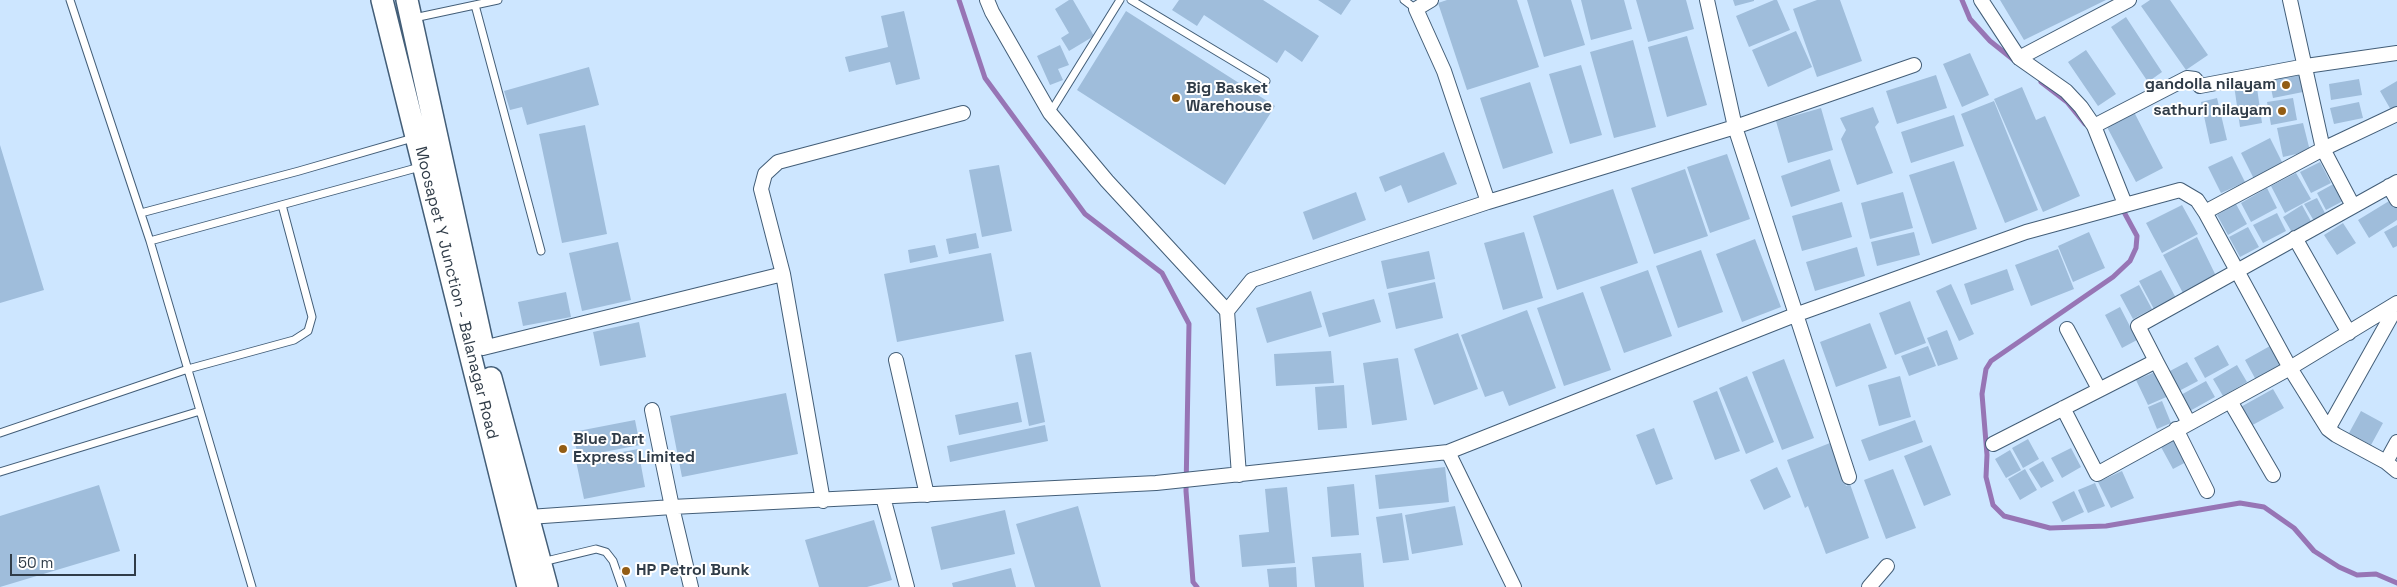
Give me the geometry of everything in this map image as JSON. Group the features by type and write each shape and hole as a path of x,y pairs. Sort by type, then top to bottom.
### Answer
{"main road":[{"name":"Moosapet Y Junction - Balanagar Road","path":"382,0 528,587"},
{"path":"409,9 483,348 548,587"}],"street":[{"path":"987,0 1050,113 1107,181 1227,311 1239,475"},
{"path":"1431,0 1416,9 1444,71 1488,202"},
{"path":"1707,0 1735,127 1795,315 1850,477"},
{"path":"1981,0 2019,58 2066,91 2081,107 2094,126 2125,204"},
{"path":"2019,58 2129,0"},
{"path":"2290,0 2323,149 2353,206"},
{"path":"2094,126 2187,78 2195,79 2200,86 2306,66 2397,52"},
{"path":"1227,311 1252,280 1488,202 1735,127 1914,65"},
{"path":"823,500 783,274 761,189 765,174 778,162 963,113"},
{"path":"2205,212 2323,149 2397,114"},
{"path":"2207,491 2156,361 2138,326 2393,184 2397,200"},
{"path":"529,517 672,507 1156,483 1448,452 1795,315 2026,232 2180,190 2197,200 2205,212 2290,368 2328,429 2392,466 2397,442"},
{"path":"2296,238 2349,333"},
{"path":"483,348 783,274"},
{"path":"2063,408 2098,474 2290,368 2397,304"},
{"path":"2328,429 2397,304"},
{"path":"2068,328 2099,390"},
{"path":"896,360 927,495"},
{"path":"1993,444 2156,361"},
{"path":"2230,401 2273,475"},
{"path":"652,410 691,587"},
{"path":"1448,452 1514,587"},
{"path":"883,497 907,587"},
{"path":"1869,587 1887,566"}],"lane":[{"path":"70,0 150,241 252,587"},
{"path":"409,9 475,5 498,0"},
{"path":"1050,113 1120,0"},
{"path":"1131,0 1266,82"},
{"path":"1404,0 1416,9"},
{"path":"475,5 541,251"},
{"path":"141,214 299,171 417,136"},
{"path":"150,241 424,166"},
{"path":"0,433 188,369 294,340 308,331 312,318 282,205"},
{"path":"0,472 200,411"},
{"path":"541,562 596,549 606,552 613,561 622,587"}],"building":[{"path":"1069,0 1073,0 1094,36 1069,51 1061,38 1069,33 1055,9"},
{"path":"1179,0 1263,0 1319,36 1302,62 1285,50 1277,63 1204,15 1197,26 1172,10"},
{"path":"1318,0 1351,0 1341,15"},
{"path":"1447,0 1517,0 1539,67 1467,90 1438,3"},
{"path":"1527,0 1571,0 1585,45 1544,57"},
{"path":"1581,0 1624,0 1632,29 1591,40"},
{"path":"1636,0 1686,0 1694,29 1648,42"},
{"path":"1733,0 1754,0 1754,1 1735,6"},
{"path":"1777,0 1790,30 1749,47 1736,16"},
{"path":"1817,0 1840,0 1862,61 1817,77 1793,9"},
{"path":"2000,0 2106,0 2024,40"},
{"path":"2150,0 2170,0 2208,55 2186,70 2141,6"},
{"path":"904,11 920,79 896,85 890,62 849,72 845,57 888,47 881,16"},
{"name":"Big Basket Warehouse","path":"1126,11 1275,106 1225,185 1077,90"},
{"path":"2126,17 2162,72 2148,82 2111,27"},
{"path":"1796,31 1812,67 1768,87 1752,50"},
{"path":"1687,36 1707,105 1667,117 1648,47"},
{"path":"1633,40 1656,127 1614,138 1590,52"},
{"path":"1060,45 1069,65 1058,69 1063,80 1050,85 1037,56"},
{"path":"2086,50 2116,94 2098,106 2068,62"},
{"path":"1970,53 1989,95 1962,107 1943,64"},
{"path":"1581,65 1602,135 1570,144 1549,74"},
{"path":"589,67 599,105 527,125 522,107 510,110 504,91"},
{"name":"gandolla nilayam","path":"2299,71 2303,92 2273,98 2269,78"},
{"path":"1936,75 1947,108 1897,124 1886,91"},
{"path":"2359,79 2362,95 2331,100 2329,84"},
{"path":"2256,81 2262,123 2240,127 2234,85"},
{"path":"2397,81 2397,107 2391,110 2380,91"},
{"path":"1530,82 1553,153 1503,169 1480,98"},
{"path":"2022,87 2036,120 2045,116 2080,196 2043,212 1994,99"},
{"path":"2217,98 2227,140 2210,144 2201,102"},
{"name":"sathuri nilayam","path":"2293,98 2297,120 2271,125 2267,102"},
{"path":"1994,101 2038,210 2005,223 1961,114"},
{"path":"2359,102 2363,118 2334,124 2330,108"},
{"path":"1873,107 1879,122 1875,127 1893,173 1857,185 1841,139 1846,130 1840,118"},
{"path":"1821,108 1833,150 1788,163 1776,121"},
{"path":"2134,112 2163,168 2136,182 2107,127"},
{"path":"1954,115 1964,146 1911,163 1901,132"},
{"path":"2303,123 2310,151 2283,157 2277,128"},
{"path":"585,125 607,234 562,243 539,134"},
{"path":"2270,138 2283,164 2254,179 2241,153"},
{"path":"0,145 44,290 0,303"},
{"path":"1444,152 1457,184 1408,203 1401,185 1385,192 1379,177"},
{"path":"1727,154 1750,219 1710,233 1687,167"},
{"path":"2232,156 2245,182 2221,193 2208,167"},
{"path":"1830,159 1840,191 1791,207 1781,176"},
{"path":"1954,161 1977,229 1932,244 1909,175"},
{"path":"2320,162 2331,183 2311,193 2300,172"},
{"path":"999,165 1012,231 982,237 969,170"},
{"path":"1685,169 1708,236 1654,254 1631,188"},
{"path":"2296,173 2311,199 2285,213 2271,186"},
{"path":"2337,182 2345,200 2326,210 2317,193"},
{"path":"2267,188 2277,208 2251,222 2241,203"},
{"path":"1613,189 1638,263 1557,290 1533,216"},
{"path":"1356,192 1366,220 1313,240 1303,212"},
{"path":"1903,192 1913,228 1870,239 1861,203"},
{"path":"2317,198 2326,215 2314,221 2304,204"},
{"path":"2394,198 2397,203 2397,220 2369,238 2358,220"},
{"path":"1842,202 1852,237 1802,251 1792,216"},
{"path":"2236,204 2247,224 2228,235 2217,215"},
{"path":"2182,205 2198,234 2162,253 2146,223"},
{"path":"2302,205 2313,225 2294,236 2283,217"},
{"path":"2277,213 2286,231 2263,243 2253,225"},
{"path":"2343,223 2356,243 2337,255 2324,235"},
{"path":"2397,225 2397,246 2393,248 2384,232"},
{"path":"2248,227 2259,247 2240,257 2229,237"},
{"path":"1524,232 1543,298 1503,310 1484,243"},
{"path":"1914,232 1920,255 1877,266 1871,242"},
{"path":"2089,232 2105,268 2073,282 2058,246"},
{"path":"976,233 979,248 949,254 946,239"},
{"path":"2197,237 2217,278 2184,295 2163,255"},
{"path":"1755,239 1781,307 1742,322 1716,254"},
{"path":"618,242 631,300 582,311 569,253"},
{"path":"935,245 938,257 910,263 908,250"},
{"path":"1857,247 1865,276 1815,291 1806,262"},
{"path":"2058,249 2074,289 2031,306 2015,265"},
{"path":"1701,250 1723,312 1678,328 1656,266"},
{"path":"1429,251 1435,279 1387,289 1381,261"},
{"path":"991,253 1004,321 897,342 884,274"},
{"path":"2007,269 2014,290 1971,305 1964,284"},
{"path":"1648,270 1672,336 1624,353 1600,287"},
{"path":"2161,270 2177,300 2155,311 2139,281"},
{"path":"1435,282 1443,318 1396,329 1388,293"},
{"path":"1951,284 1974,334 1959,341 1936,291"},
{"path":"2139,285 2152,309 2133,319 2120,295"},
{"path":"1311,291 1322,327 1267,343 1256,308"},
{"path":"566,292 571,317 523,326 518,302"},
{"path":"1583,292 1611,370 1564,386 1537,308"},
{"path":"1374,299 1381,322 1329,337 1322,313"},
{"path":"1910,301 1926,343 1895,355 1879,313"},
{"path":"2120,307 2137,340 2122,348 2105,315"},
{"path":"1527,310 1556,388 1509,406 1503,391 1485,397 1461,335"},
{"path":"639,322 646,357 600,366 593,332"},
{"path":"1870,323 1887,368 1836,387 1820,342"},
{"path":"1947,330 1958,359 1938,366 1927,338"},
{"path":"1458,333 1478,389 1434,405 1414,349"},
{"path":"2218,345 2229,365 2205,378 2194,358"},
{"path":"1928,346 1936,366 1909,376 1901,356"},
{"path":"2270,346 2281,366 2256,380 2245,360"},
{"path":"1331,351 1334,383 1276,386 1274,354"},
{"path":"1031,352 1045,422 1029,426 1015,355"},
{"path":"1398,358 1407,420 1372,425 1363,363"},
{"path":"1784,359 1814,438 1782,450 1752,372"},
{"path":"2187,362 2198,381 2179,391 2168,372"},
{"path":"2237,365 2247,382 2223,396 2213,379"},
{"path":"2160,370 2171,395 2148,405 2136,380"},
{"path":"1747,376 1774,442 1746,454 1719,388"},
{"path":"1900,376 1911,417 1879,426 1868,385"},
{"path":"2206,381 2215,397 2188,412 2179,396"},
{"path":"1344,385 1347,428 1318,430 1315,387"},
{"path":"2273,389 2284,408 2247,428 2237,409"},
{"path":"1717,391 1740,451 1715,460 1693,401"},
{"path":"786,393 798,454 682,477 670,416"},
{"path":"2162,401 2171,423 2157,429 2148,407"},
{"path":"1018,402 1022,422 959,435 955,415"},
{"path":"2361,411 2383,423 2371,445 2349,433"},
{"path":"635,420 640,445 578,457 573,432"},
{"path":"1915,420 1923,442 1869,461 1861,440"},
{"path":"1045,425 1048,441 950,462 947,446"},
{"path":"1654,428 1673,479 1656,485 1636,435"},
{"path":"2028,439 2039,459 2023,468 2012,448"},
{"path":"2176,439 2188,461 2173,469 2161,447"},
{"path":"1830,443 1846,486 1850,484 1869,538 1826,554 1808,506 1805,508 1787,460"},
{"path":"1931,445 1951,495 1924,506 1904,456"},
{"path":"2071,448 2081,467 2062,478 2051,458"},
{"path":"638,449 645,487 584,499 576,461"},
{"path":"2010,450 2021,470 2006,478 1995,459"},
{"path":"2043,461 2054,481 2041,488 2029,469"},
{"path":"1445,467 1449,502 1379,509 1375,475"},
{"path":"1777,467 1791,497 1764,510 1750,480"},
{"path":"1893,469 1916,528 1886,539 1864,480"},
{"path":"2025,469 2037,490 2020,500 2008,479"},
{"path":"2122,471 2134,498 2111,508 2098,482"},
{"path":"2095,483 2105,506 2088,513 2078,490"},
{"path":"1354,484 1359,535 1331,537 1327,487"},
{"path":"99,485 120,551 0,587 0,516"},
{"path":"1287,487 1295,563 1242,567 1239,535 1269,532 1265,489"},
{"path":"2074,491 2084,512 2062,522 2052,502"},
{"path":"1078,506 1101,587 1035,587 1016,524"},
{"path":"1455,506 1463,545 1412,554 1405,515"},
{"path":"1005,510 1015,554 941,570 931,527"},
{"path":"1402,513 1409,560 1383,563 1376,517"},
{"path":"874,520 892,580 867,587 819,587 805,540"},
{"path":"1361,553 1364,587 1315,587 1312,557"},
{"path":"1296,567 1297,587 1269,587 1267,569"},
{"path":"1011,568 1016,587 953,587 952,583"}],"waterway":[{"path":"959,0 985,78 1085,214 1162,273 1189,324 1186,491 1193,582 1197,587"},
{"path":"1962,0 1970,19 1990,41 2015,61"},
{"path":"2041,82 2067,102 2085,124"},
{"path":"2124,212 2137,236 2136,248 2130,261 2113,277 1991,361 1986,369 1982,394 1987,455 1986,477 1993,505 2004,516 2050,528 2106,526 2240,503 2264,507 2294,528 2314,551 2339,567 2357,575 2376,574 2397,583"}],"place":[{"name":"gandolla nilayam","path":"2286,85"},
{"name":"Big Basket Warehouse","path":"1176,98"},
{"name":"sathuri nilayam","path":"2282,111"},
{"name":"Blue Dart Express Limited","path":"563,449"},
{"name":"HP Petrol Bunk","path":"626,571"}]}
